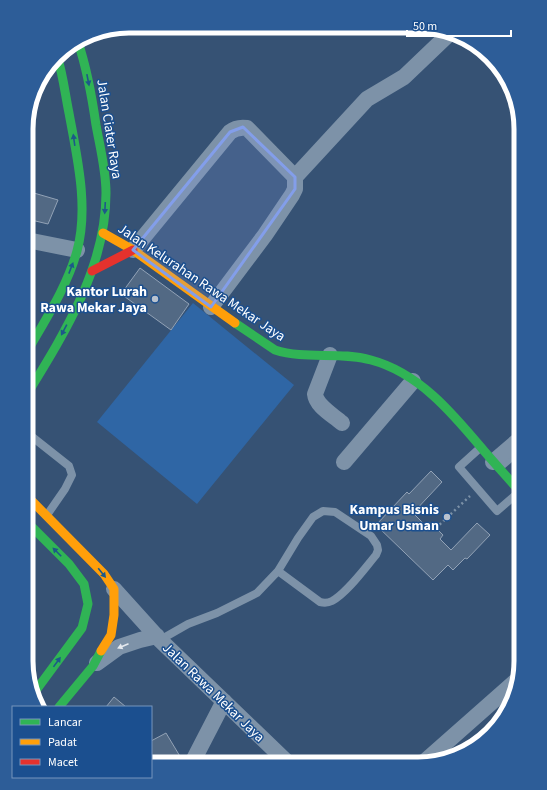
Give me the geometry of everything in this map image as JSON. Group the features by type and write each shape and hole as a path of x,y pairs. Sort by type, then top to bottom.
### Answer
{"main road":[{"name":"Jalan Ciater Raya","path":"33,385 48,360 83,294 92,271 103,233 106,194 103,162 84,59 80,47"},
{"path":"33,339 70,271 77,250 81,216 81,191 59,64"},
{"name":"Jalan Kelurahan Rawa Mekar Jaya","path":"103,233 133,250 211,307 275,350 298,356 330,355 372,361 390,367 413,380 447,410 514,485"},
{"path":"92,271 133,250"},
{"path":"33,502 95,564 114,589 114,615 111,635 93,666 60,706"},
{"path":"33,528 69,564 84,584 88,604 82,628 37,689"}],"street":[{"path":"211,307 265,235 292,194 295,184 295,177 367,99 404,77 446,37"},
{"path":"133,250 233,130 243,127 247,128 295,177"},
{"path":"33,241 77,250"},
{"path":"330,355 315,394 319,403 342,423"},
{"path":"344,462 413,380"},
{"path":"496,465 514,446"},
{"name":"Jalan Rawa Mekar Jaya","path":"114,589 158,638 282,757"},
{"name":"Jalan Rawa Mekar Jaya","path":"93,666 119,647 140,640 158,638"},
{"path":"431,756 511,686"},
{"path":"195,757 224,701"}],"lane":[{"path":"33,438 69,466 72,475 65,489 47,515"},
{"path":"481,447 459,467 497,511 514,497"},
{"path":"496,465 514,453"},
{"path":"158,638 216,613 257,593 278,571 313,517 323,512 335,512 371,536 377,545 378,550 376,555 342,593 332,601 326,603 320,602 278,571"}],"path":[{"path":"436,528 478,489"}],"highlighted area":[{"path":"243,127 295,177 295,189 211,307 133,250 230,132"}],"shaded area":[{"path":"193,303 294,385 197,504 97,422"}],"building":[{"path":"33,193 58,200 48,224 33,220"},
{"name":"Kantor Lurah Rawa Mekar Jaya","path":"140,268 189,304 171,330 121,294"},
{"path":"431,471 442,482 413,513 426,526 429,522 436,528 443,535 440,539 451,550 477,523 490,535 467,559 465,558 453,570 448,565 433,580 376,525 407,492 409,494"},
{"path":"114,697 125,706 107,706"},
{"path":"166,733 180,757 152,757 152,740"}],"traffic: fast":[{"path":"33,385 55,349 91,274 99,248 104,221 106,193 104,167 89,83 80,47"},
{"path":"33,342 68,277 77,251 82,217 82,200 78,164 59,64"},
{"path":"235,323 275,350 299,355 359,357 389,366 405,375 435,397 448,410 514,485"},
{"path":"33,528 69,564 84,584 88,604 82,628 37,689"},
{"path":"60,706 93,666 101,651"}],"traffic: slow":[{"path":"103,233 133,250 235,323"},
{"path":"33,502 104,574 114,589 114,615 111,635 101,651"}],"traffic: jam":[{"path":"92,271 133,250"}],"place":[{"name":"Kantor Lurah Rawa Mekar Jaya","path":"155,299"},
{"name":"Kampus Bisnis Umar Usman","path":"447,517"}]}
